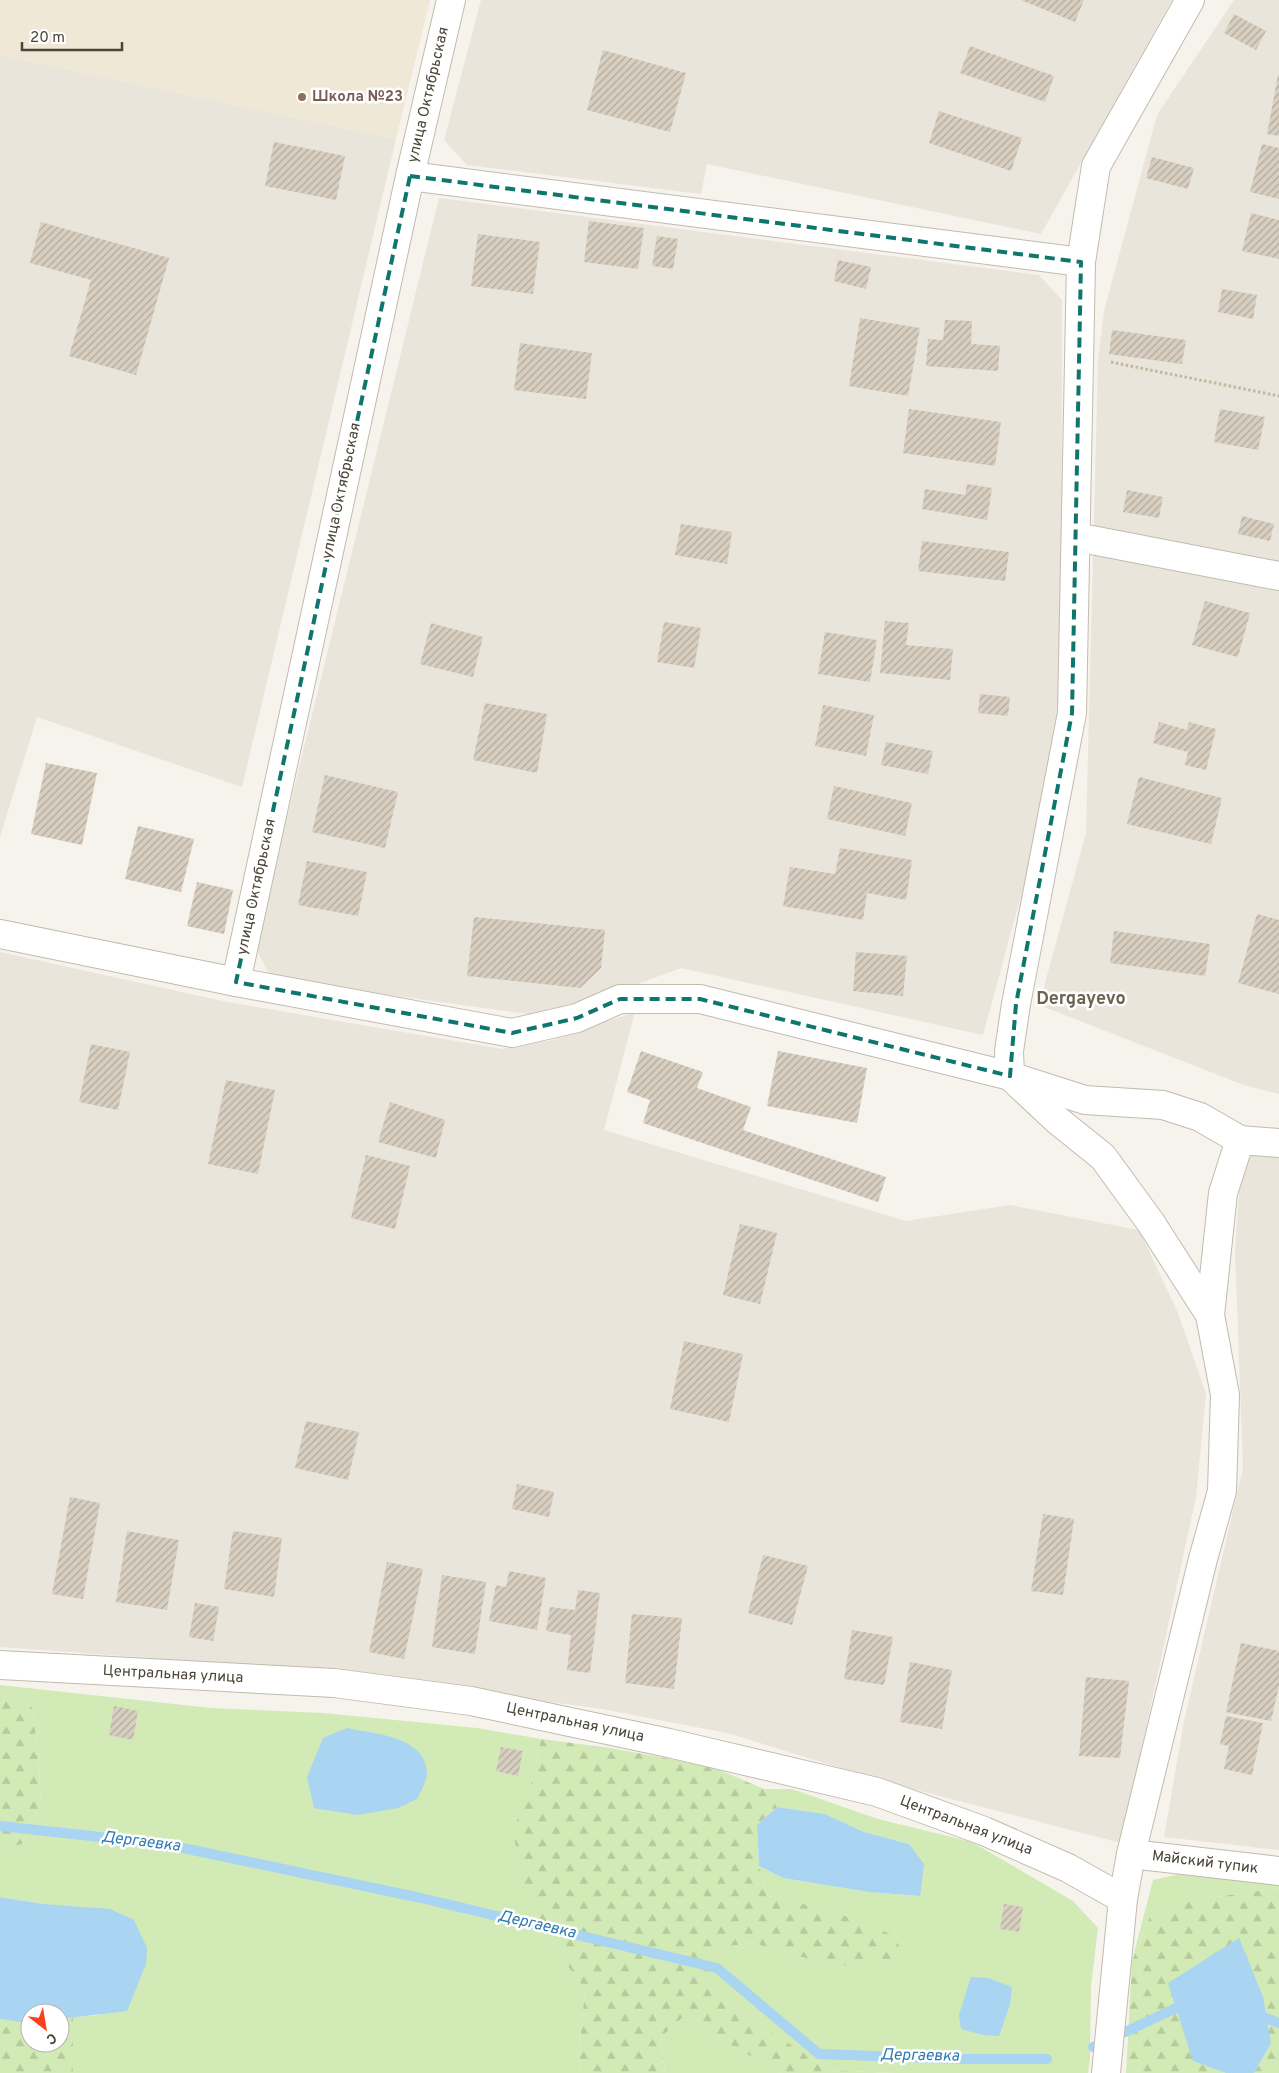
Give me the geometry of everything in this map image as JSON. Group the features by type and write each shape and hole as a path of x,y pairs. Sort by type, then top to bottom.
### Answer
{"street":[{"name":"улица Октябрьская","path":"236,982 410,176 451,0"},
{"path":"1190,0 1096,166 1081,262 1078,331 1072,713 1016,1004 1009,1051 1010,1076 1057,1120 1103,1157 1151,1223 1210,1315"},
{"path":"410,176 1081,262"},
{"path":"1076,537 1279,576"},
{"path":"0,934 236,982 512,1033 577,1018 620,1000 700,999 1010,1076 1085,1100 1163,1105 1200,1117 1240,1140 1279,1143"},
{"path":"1106,2073 1123,1899 1131,1854 1203,1559 1222,1491 1225,1395 1210,1315 1223,1193 1240,1140"},
{"name":"Центральная улица","path":"0,1665 334,1683 471,1701 669,1743 877,1792 992,1834 1068,1868 1123,1899"},
{"name":"Майский тупик","path":"1131,1854 1279,1871"}],"path":[{"path":"1107,361 1279,396"}],"highlighted area":[{"path":"410,176 1081,262 1072,713 1016,1004 1010,1076 700,999 620,999 577,1018 512,1033 236,982"}],"shaded area":[{"name":"Школа №23","path":"0,0 430,0 396,139 0,55"},
{"path":"481,0 1172,0 1041,234 707,164 701,194 467,165 444,140"},
{"path":"1234,0 1279,0 1279,1094 1244,1085 1039,1005 1086,833 1098,359 1104,311 1157,115"},
{"path":"0,55 396,139 242,787 37,717 0,837"},
{"path":"439,198 1039,275 1062,300 1061,714 1028,870 983,1035 681,968 591,1001 535,1015 272,979 255,947"},
{"path":"0,952 227,1002 502,1049 552,1040 635,1012 604,1130 906,1221 1010,1205 1139,1230 1178,1313 1206,1394 1196,1497 1121,1843 893,1784 727,1733 602,1709 316,1670 0,1647"},
{"path":"1243,1138 1279,1142 1279,1850 1164,1837 1184,1721 1243,1468 1235,1252"}],"green space":[{"path":"0,1685 211,1708 323,1713 477,1728 541,1739 528,1798 523,1883 546,1937 585,1989 579,2052 580,2073 73,2073 73,2017 100,2015 43,1904 0,1897 0,1850 25,1843 41,1803 38,1751 32,1707 0,1690"},
{"path":"0,1690 32,1707 38,1751 41,1803 25,1843 0,1850"},
{"path":"541,1739 610,1748 710,1766 764,1789 777,1807 757,1825 759,1866 768,1896 830,1910 893,1935 909,1963 833,1966 753,1943 712,1948 717,1996 829,2070 893,2073 781,2073 682,2018 661,2037 665,2073 580,2073 579,2052 585,1989 546,1937 521,1879 513,1829 528,1798"},
{"path":"764,1789 792,1789 878,1819 972,1842 1073,1901 1098,1928 1091,1986 1090,2059 1088,2073 893,2073 829,2070 717,1997 711,1948 753,1943 833,1966 830,1910 768,1896 759,1866 783,1878 869,1892 920,1896 909,1844 864,1832 825,1814 777,1807"},
{"path":"1189,1872 1279,1880 1279,1888 1194,1900 1151,1914 1132,1961 1153,1880"},
{"path":"1279,1888 1279,2073 1254,2073 1271,2043 1193,2061 1226,2073 1126,2073 1132,1961 1151,1914 1194,1900"},
{"path":"70,2017 73,2017 73,2073 0,2073 0,2019 20,2021 20,2053 70,2053"},
{"path":"682,2018 781,2073 665,2073 661,2037"}],"water":[{"path":"347,1728 397,1739 418,1751 424,1761 427,1776 417,1799 398,1808 357,1815 314,1808 307,1777 323,1738"},
{"path":"777,1807 825,1814 864,1832 909,1844 924,1864 920,1896 869,1892 783,1878 759,1866 757,1825"},
{"path":"0,1897 43,1904 110,1909 134,1920 147,1948 146,1964 127,2011 70,2018 70,2003 20,2003 20,2022 0,2019"},
{"path":"1239,1938 1263,1997 1271,2043 1254,2073 1226,2073 1193,2061 1168,1983"},
{"path":"971,1977 988,1978 1012,1987 1010,2004 999,2036 983,2035 961,2029 959,2015"}],"building":[{"path":"1021,0 1084,0 1075,22"},
{"path":"1234,14 1266,31 1256,50 1224,33"},
{"path":"970,46 1054,76 1045,102 960,73"},
{"path":"603,50 686,73 670,132 587,110"},
{"path":"1279,75 1279,136 1267,134"},
{"path":"939,111 1022,138 1011,171 929,143"},
{"path":"274,142 345,156 336,200 265,186"},
{"path":"1262,144 1279,148 1279,199 1250,192"},
{"path":"1152,157 1194,168 1188,189 1146,178"},
{"path":"1251,213 1279,220 1279,259 1242,251"},
{"path":"589,221 644,228 638,269 584,262"},
{"path":"41,222 169,258 136,375 69,356 91,280 30,263"},
{"path":"478,234 540,242 533,294 471,286"},
{"path":"657,236 678,239 673,269 652,266"},
{"path":"838,260 871,267 866,289 834,281"},
{"path":"1222,289 1257,295 1253,319 1218,312"},
{"path":"860,318 920,328 908,396 849,386"},
{"path":"945,320 972,321 971,344 1000,346 998,371 926,366 928,339 943,340"},
{"path":"1112,330 1186,340 1182,364 1109,354"},
{"path":"520,343 592,353 586,399 514,390"},
{"path":"909,409 1001,422 995,466 903,453"},
{"path":"1220,409 1265,417 1258,450 1214,442"},
{"path":"967,484 992,488 987,520 922,509 925,489 965,495"},
{"path":"1127,490 1163,497 1159,518 1123,512"},
{"path":"1242,516 1274,524 1270,541 1238,534"},
{"path":"681,524 732,532 727,564 675,555"},
{"path":"922,541 1009,552 1005,581 918,571"},
{"path":"1205,601 1250,613 1238,657 1192,645"},
{"path":"885,621 909,623 906,645 953,649 950,680 880,673"},
{"path":"664,622 701,628 694,668 657,662"},
{"path":"431,623 483,637 473,677 420,664"},
{"path":"825,632 877,640 870,682 818,674"},
{"path":"980,694 1010,697 1008,716 978,713"},
{"path":"485,703 547,714 537,773 473,760"},
{"path":"823,705 874,715 866,756 815,746"},
{"path":"1159,722 1187,730 1189,722 1216,729 1206,770 1185,765 1188,752 1153,743"},
{"path":"886,742 933,751 928,774 881,765"},
{"path":"46,763 97,773 82,845 31,834"},
{"path":"325,775 398,792 385,848 312,832"},
{"path":"1139,777 1222,798 1211,844 1127,824"},
{"path":"834,786 912,803 905,836 827,819"},
{"path":"138,826 194,839 181,892 125,879"},
{"path":"840,848 912,860 906,900 867,893 863,920 783,906 790,867 835,874"},
{"path":"307,861 367,872 358,916 298,905"},
{"path":"197,882 233,890 224,934 187,926"},
{"path":"1257,914 1279,920 1279,994 1238,983"},
{"path":"474,917 605,930 601,968 580,988 467,976"},
{"path":"1114,931 1210,944 1205,976 1110,963"},
{"path":"856,952 907,956 903,996 853,991"},
{"path":"91,1044 130,1052 118,1110 79,1102"},
{"path":"641,1051 703,1072 697,1088 751,1107 743,1130 886,1177 878,1202 643,1123 650,1100 627,1092"},
{"path":"778,1051 867,1068 857,1123 767,1106"},
{"path":"226,1080 275,1090 258,1174 208,1164"},
{"path":"390,1102 445,1120 436,1158 378,1142"},
{"path":"366,1155 410,1166 395,1229 351,1218"},
{"path":"740,1224 777,1233 760,1304 723,1295"},
{"path":"684,1341 743,1354 729,1422 670,1409"},
{"path":"306,1421 359,1432 348,1480 295,1468"},
{"path":"517,1484 554,1492 549,1517 512,1509"},
{"path":"70,1497 100,1503 83,1599 52,1594"},
{"path":"1043,1514 1074,1519 1063,1595 1031,1591"},
{"path":"127,1531 179,1540 167,1610 116,1602"},
{"path":"233,1531 282,1538 274,1597 224,1589"},
{"path":"763,1555 808,1566 792,1625 748,1613"},
{"path":"387,1562 423,1569 404,1659 369,1652"},
{"path":"509,1571 546,1578 537,1630 489,1621 496,1585 506,1587"},
{"path":"442,1575 486,1582 475,1654 432,1647"},
{"path":"578,1590 600,1593 590,1673 567,1670 571,1635 546,1631 550,1607 575,1610"},
{"path":"195,1603 219,1607 213,1641 189,1637"},
{"path":"632,1614 682,1618 674,1689 625,1683"},
{"path":"852,1630 893,1637 884,1685 844,1679"},
{"path":"1241,1643 1279,1651 1279,1686 1271,1721 1226,1712"},
{"path":"910,1662 952,1670 942,1729 900,1722"},
{"path":"1086,1677 1129,1681 1120,1758 1079,1756"},
{"path":"114,1706 138,1711 133,1740 109,1735"},
{"path":"1226,1716 1263,1723 1252,1775 1224,1769 1229,1746 1220,1744"},
{"path":"501,1747 523,1751 518,1776 496,1771"},
{"path":"1004,1904 1023,1907 1019,1932 1000,1929"}],"waterway":[{"name":"Дергаевка","path":"0,1826 164,1844 421,1898 717,1968 819,2054 960,2059 1047,2059"},
{"name":"Дергаевка","path":"1093,2047 1187,2003"},
{"path":"1256,2014 1279,2023"}],"place":[{"name":"Школа №23","path":"302,97"}],"district":[{"name":"Dergayevo","path":"1081,999"}]}
